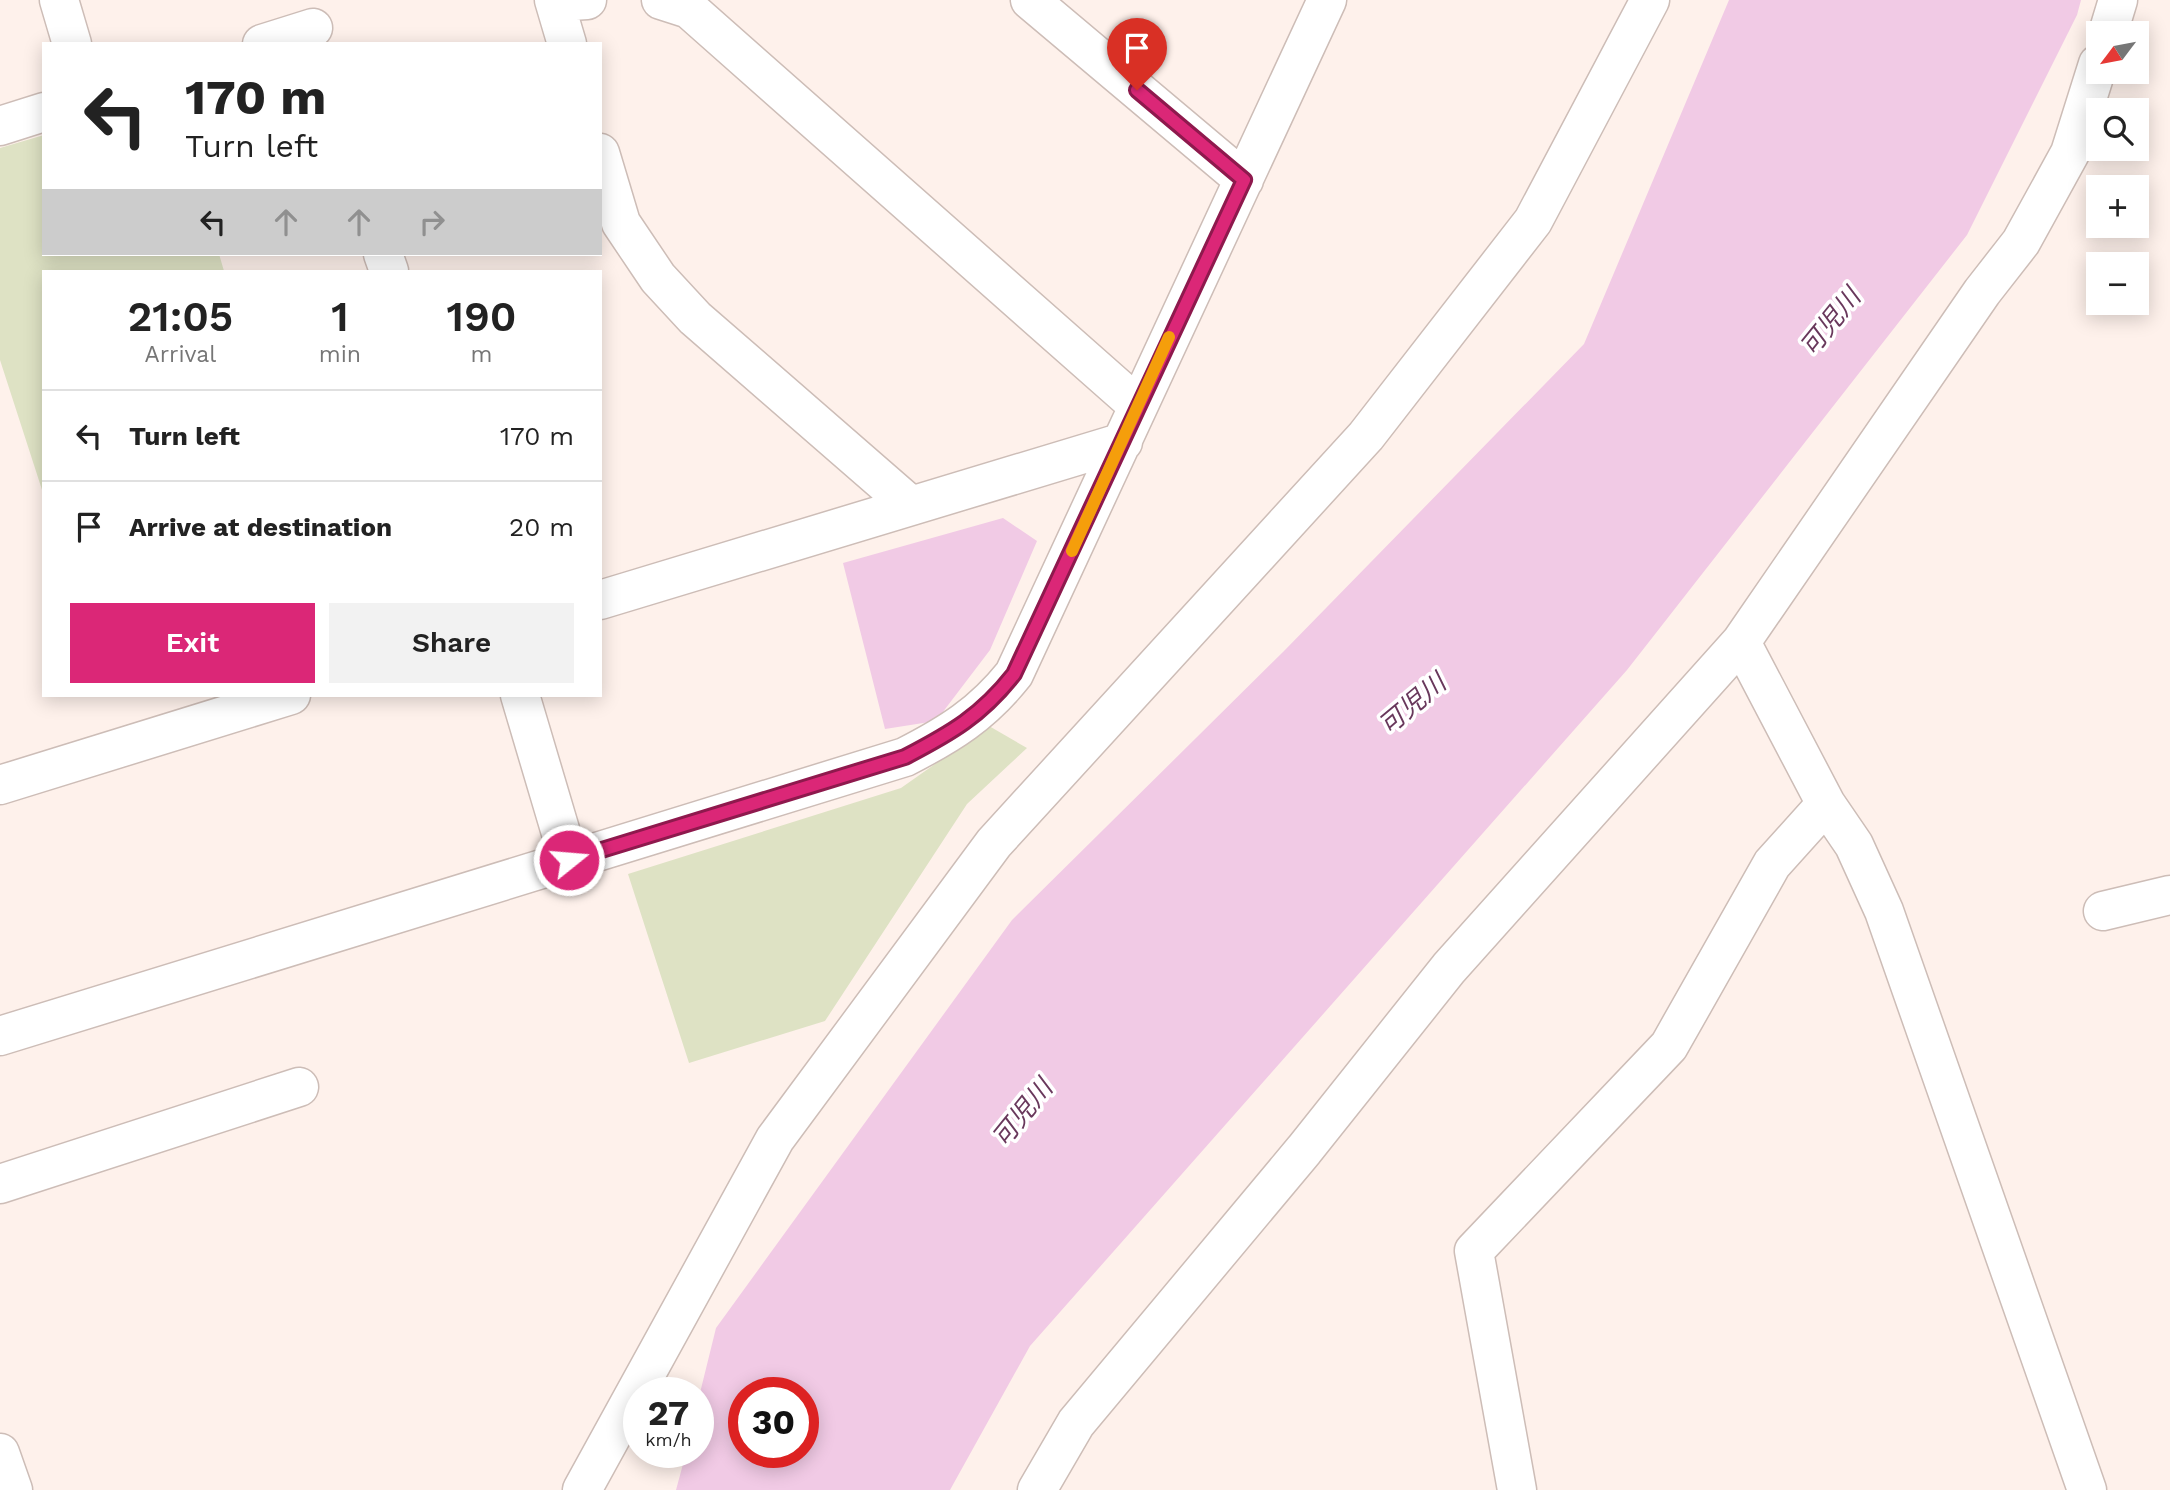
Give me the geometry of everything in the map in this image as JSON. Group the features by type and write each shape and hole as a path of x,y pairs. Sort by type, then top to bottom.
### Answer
{"street":[{"path":"59,0 71,42"},
{"path":"662,0 689,9 1137,405"},
{"path":"1030,0 1244,180"},
{"path":"0,1036 905,757 955,732 996,697 1014,674 1327,0"},
{"path":"582,1490 775,1139 994,843 1366,436 1533,221 1650,0"},
{"path":"2112,21 2118,0"},
{"path":"565,1 567,42"},
{"path":"267,42 312,24"},
{"path":"1037,1490 1076,1423 1304,1150 1449,968 1741,642 1982,292 2021,242 2070,153 2092,84"},
{"path":"0,126 42,113"},
{"path":"602,160 621,223 657,278 695,318 910,505"},
{"path":"602,599 1123,442"},
{"path":"1741,642 1826,804 1854,845 1884,911 2087,1490"},
{"path":"0,785 285,697"},
{"path":"521,697 569,860"},
{"path":"1517,1490 1474,1251 1669,1046 1772,864 1826,804"},
{"path":"2103,911 2170,895"},
{"path":"0,1184 299,1087"},
{"path":"0,1453 13,1490"}],"green space":[{"path":"42,136 42,256 220,256 224,270 42,270 42,490 0,360 0,148"},
{"path":"989,726 1027,748 967,804 825,1021 689,1063 628,874 901,788"}],"water":[{"name":"可児川","path":"1729,0 2081,0 2077,15 1967,235 1627,670 1030,1346 950,1490 676,1490 682,1468 714,1468 714,1377 704,1377 716,1328 1012,920 1284,651 1584,344"},
{"path":"1003,518 1037,541 990,650 936,721 885,729 843,563"}],"slow traffic":[{"path":"1072,551 1169,337"}],"route":[{"path":"569,860 905,757 955,732 996,697 1014,674 1244,180 1137,90"}]}
